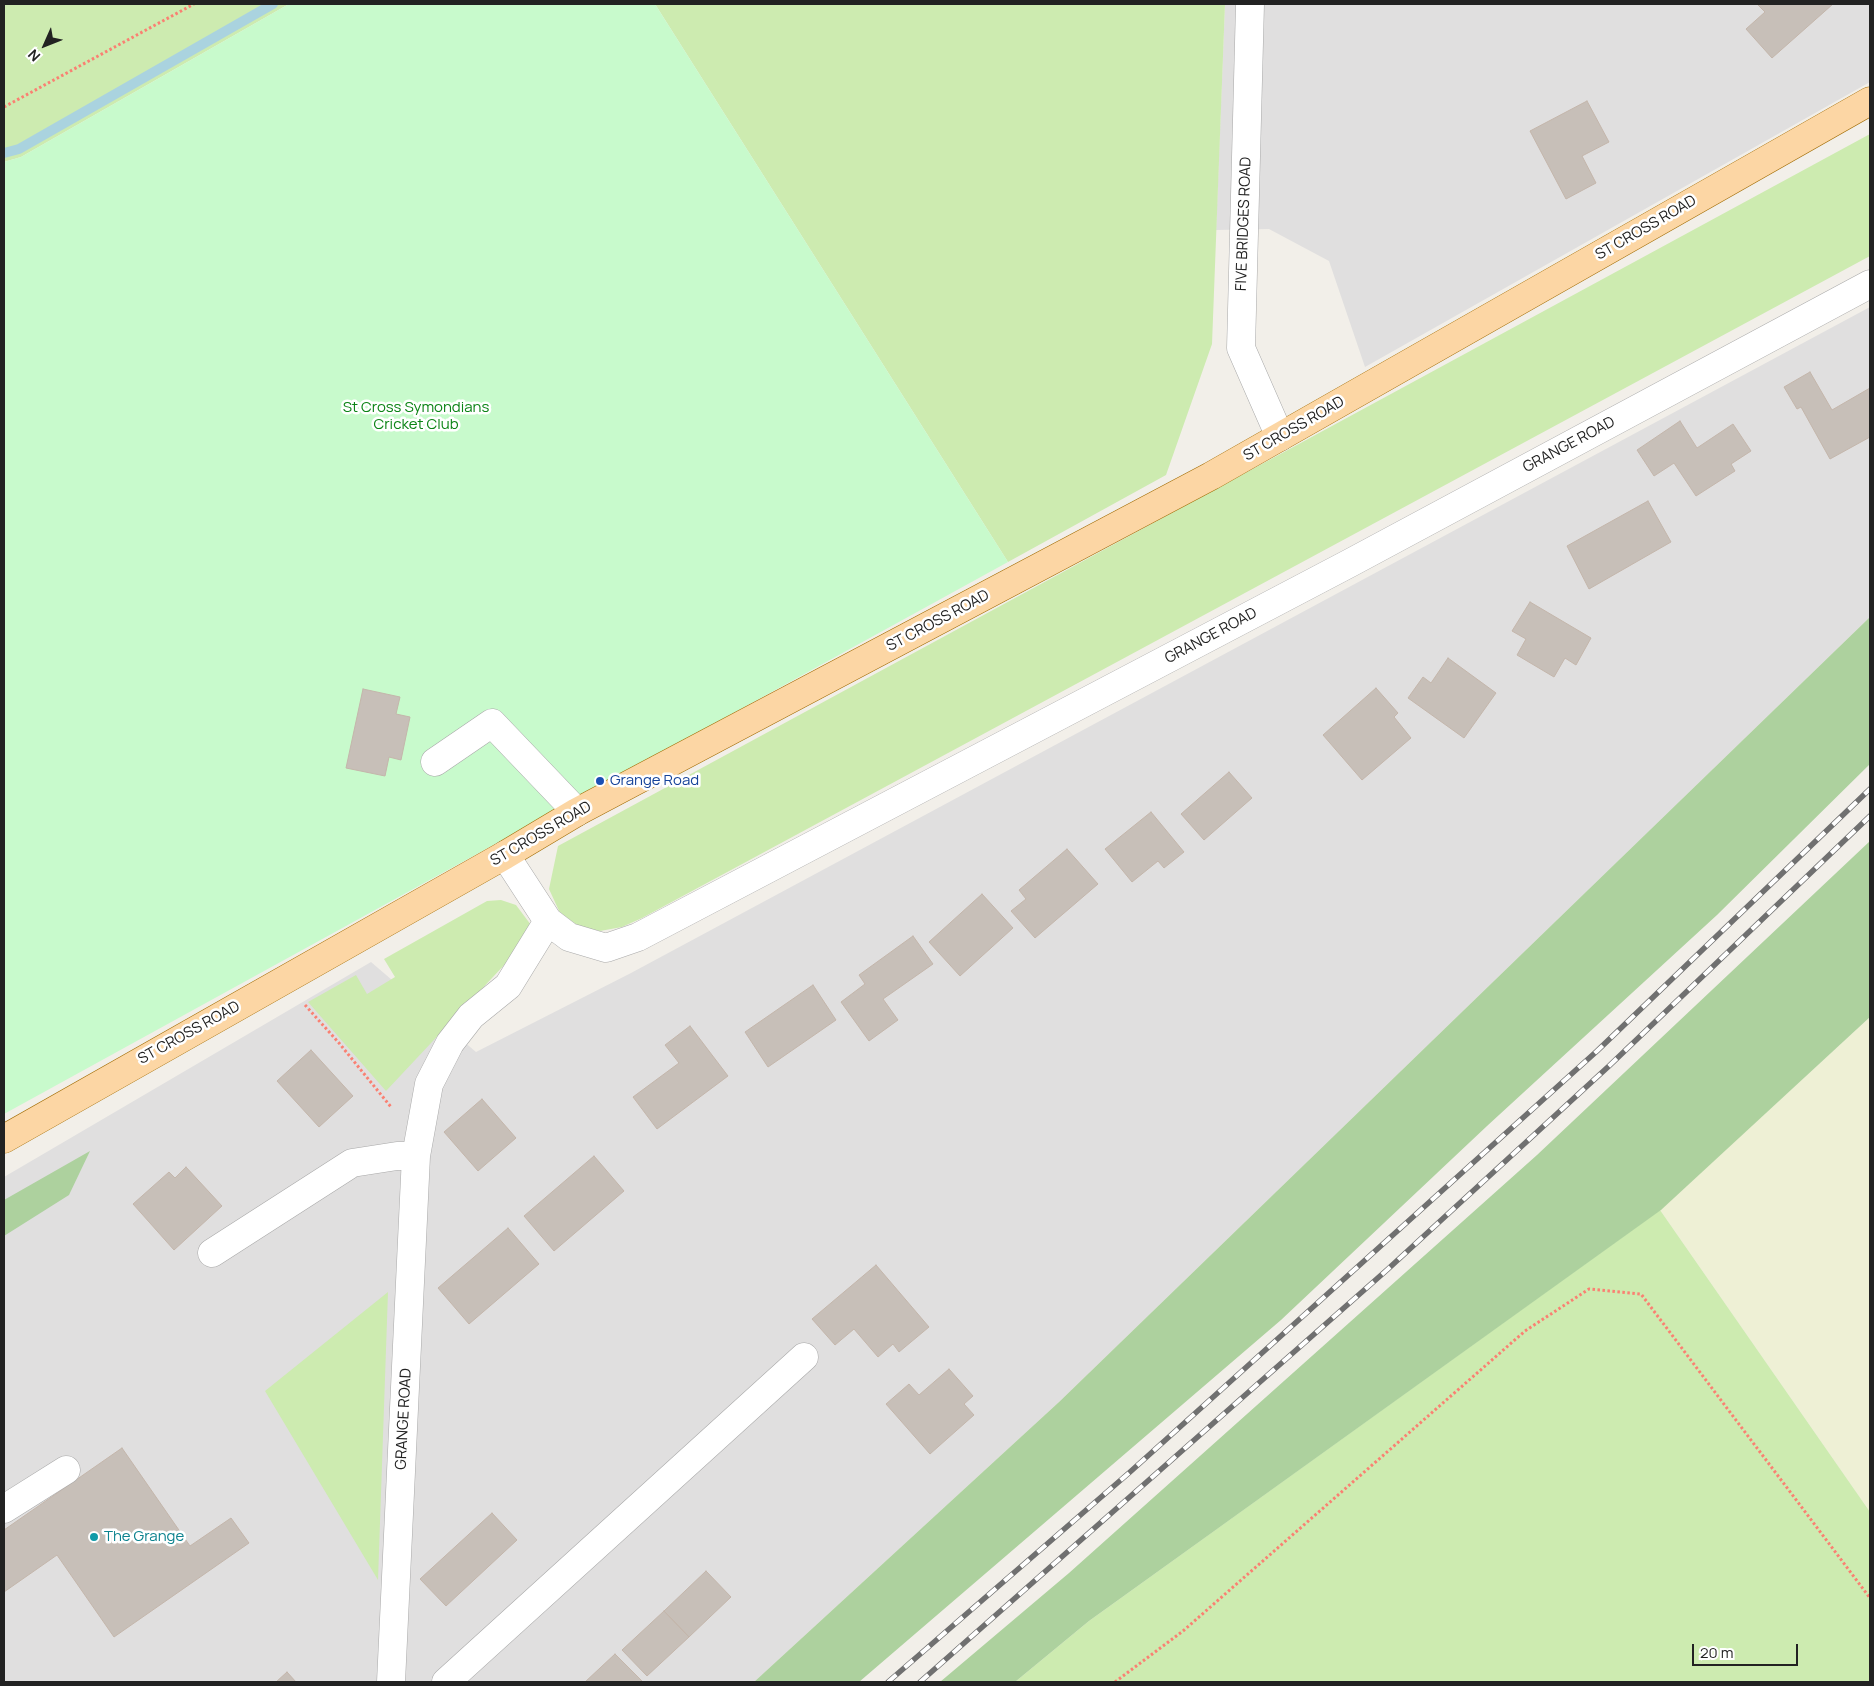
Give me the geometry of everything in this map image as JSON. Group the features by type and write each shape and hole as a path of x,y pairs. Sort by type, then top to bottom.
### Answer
{"main road":[{"name":"ST CROSS ROAD","path":"4,1139 505,855 577,812 1212,476 1870,101"}],"street":[{"name":"FIVE BRIDGES ROAD","path":"1250,4 1241,348 1280,437"},
{"name":"GRANGE ROAD","path":"505,855 548,921 570,937 606,948 638,937 1350,563 1870,284"},
{"path":"435,762 492,723 577,812"},
{"name":"GRANGE ROAD","path":"391,1682 416,1156 429,1084 450,1043 471,1016 508,986 548,921"},
{"path":"212,1253 352,1163 396,1156 416,1156"},
{"path":"446,1682 804,1356"},
{"path":"4,1509 66,1470"}],"path":[{"path":"4,107 194,4"},
{"path":"302,1003 339,1042 404,1122 422,1124"},
{"path":"1115,1682 1183,1631 1525,1331 1589,1289 1641,1294 1870,1598"}],"shaded area":[{"path":"1225,4 1870,4 1870,82 1365,367 1329,261 1269,229 1216,230"},
{"path":"1870,307 1870,617 1059,1402 754,1682 4,1682 4,1177 371,962 476,1052 631,973"}],"green space":[{"path":"4,4 289,4 21,157 4,162"},
{"name":"St Cross Symondians Cricket Club","path":"289,4 655,4 1008,562 4,1114 4,162 21,157"},
{"path":"655,4 1225,4 1212,344 1166,475 1008,562"},
{"path":"1870,134 1870,256 642,918 622,927 600,931 580,927 560,913 549,889 558,846"},
{"path":"1870,617 1870,764 1717,915 1487,1126 1281,1320 859,1682 754,1682 1059,1402"},
{"path":"1870,841 1870,1017 1661,1210 1089,1621 1015,1682 940,1682 1069,1573 1537,1155"},
{"path":"501,900 516,905 531,925 523,945 386,1091 308,1002 356,975 367,994 395,977 384,959 487,901"},
{"path":"1870,1017 1870,1512 1660,1210"},
{"path":"90,1151 69,1195 4,1236 4,1200"},
{"path":"1660,1210 1870,1512 1870,1682 1015,1682 1089,1621"},
{"path":"388,1292 378,1580 265,1391"}],"building":[{"path":"1757,4 1833,4 1772,58 1746,29 1765,12"},
{"path":"1587,101 1609,142 1582,156 1596,183 1566,199 1530,131"},
{"path":"1810,372 1832,410 1870,388 1870,437 1830,459 1801,407 1797,409 1784,387"},
{"path":"1680,421 1697,448 1733,424 1751,451 1731,464 1735,471 1696,496 1674,463 1654,476 1637,450"},
{"path":"1648,501 1671,542 1589,589 1567,546"},
{"path":"1530,602 1591,638 1576,665 1565,658 1554,677 1517,655 1526,639 1512,631"},
{"path":"1448,658 1496,693 1464,738 1408,698 1423,677 1431,683"},
{"path":"1376,688 1398,713 1394,717 1411,738 1362,780 1323,735"},
{"path":"363,689 400,697 396,714 410,717 401,760 389,757 385,776 346,768"},
{"path":"1229,772 1252,798 1204,840 1181,814"},
{"path":"1151,812 1184,852 1164,868 1158,861 1132,882 1105,849"},
{"path":"1067,849 1098,884 1035,938 1011,911 1026,899 1019,890"},
{"path":"982,894 1013,928 960,976 929,942"},
{"path":"913,936 933,964 883,999 898,1020 869,1041 841,1002 865,984 859,975"},
{"path":"813,985 836,1020 768,1067 745,1032"},
{"path":"690,1026 728,1076 657,1129 633,1097 679,1063 665,1045"},
{"path":"311,1050 353,1096 319,1127 277,1081"},
{"path":"482,1099 516,1138 478,1171 444,1132"},
{"path":"594,1156 624,1191 554,1251 524,1216"},
{"path":"186,1167 222,1206 174,1250 133,1204 169,1172 175,1178"},
{"path":"508,1228 539,1264 469,1324 438,1288"},
{"path":"876,1265 929,1327 899,1352 893,1344 878,1357 854,1329 835,1345 812,1319"},
{"path":"949,1369 973,1396 964,1404 974,1415 930,1454 886,1404 909,1384 919,1395"},
{"name":"The Grange","path":"122,1448 190,1546 231,1518 249,1543 114,1637 57,1555 4,1592 4,1530"},
{"path":"492,1513 517,1540 446,1606 420,1579"},
{"path":"706,1571 731,1597 689,1637 664,1611"},
{"path":"664,1611 689,1637 647,1676 622,1650"},
{"path":"615,1654 643,1682 585,1682"},
{"path":"287,1672 296,1682 276,1682"}],"waterway":[{"path":"4,153 19,149 273,4"}],"railway":[{"path":"888,1682 1130,1472 1597,1051 1870,789"},
{"path":"920,1682 1388,1269 1609,1066 1870,816"}],"place":[{"name":"Grange Road","path":"600,781"},
{"name":"The Grange","path":"94,1537"}]}
